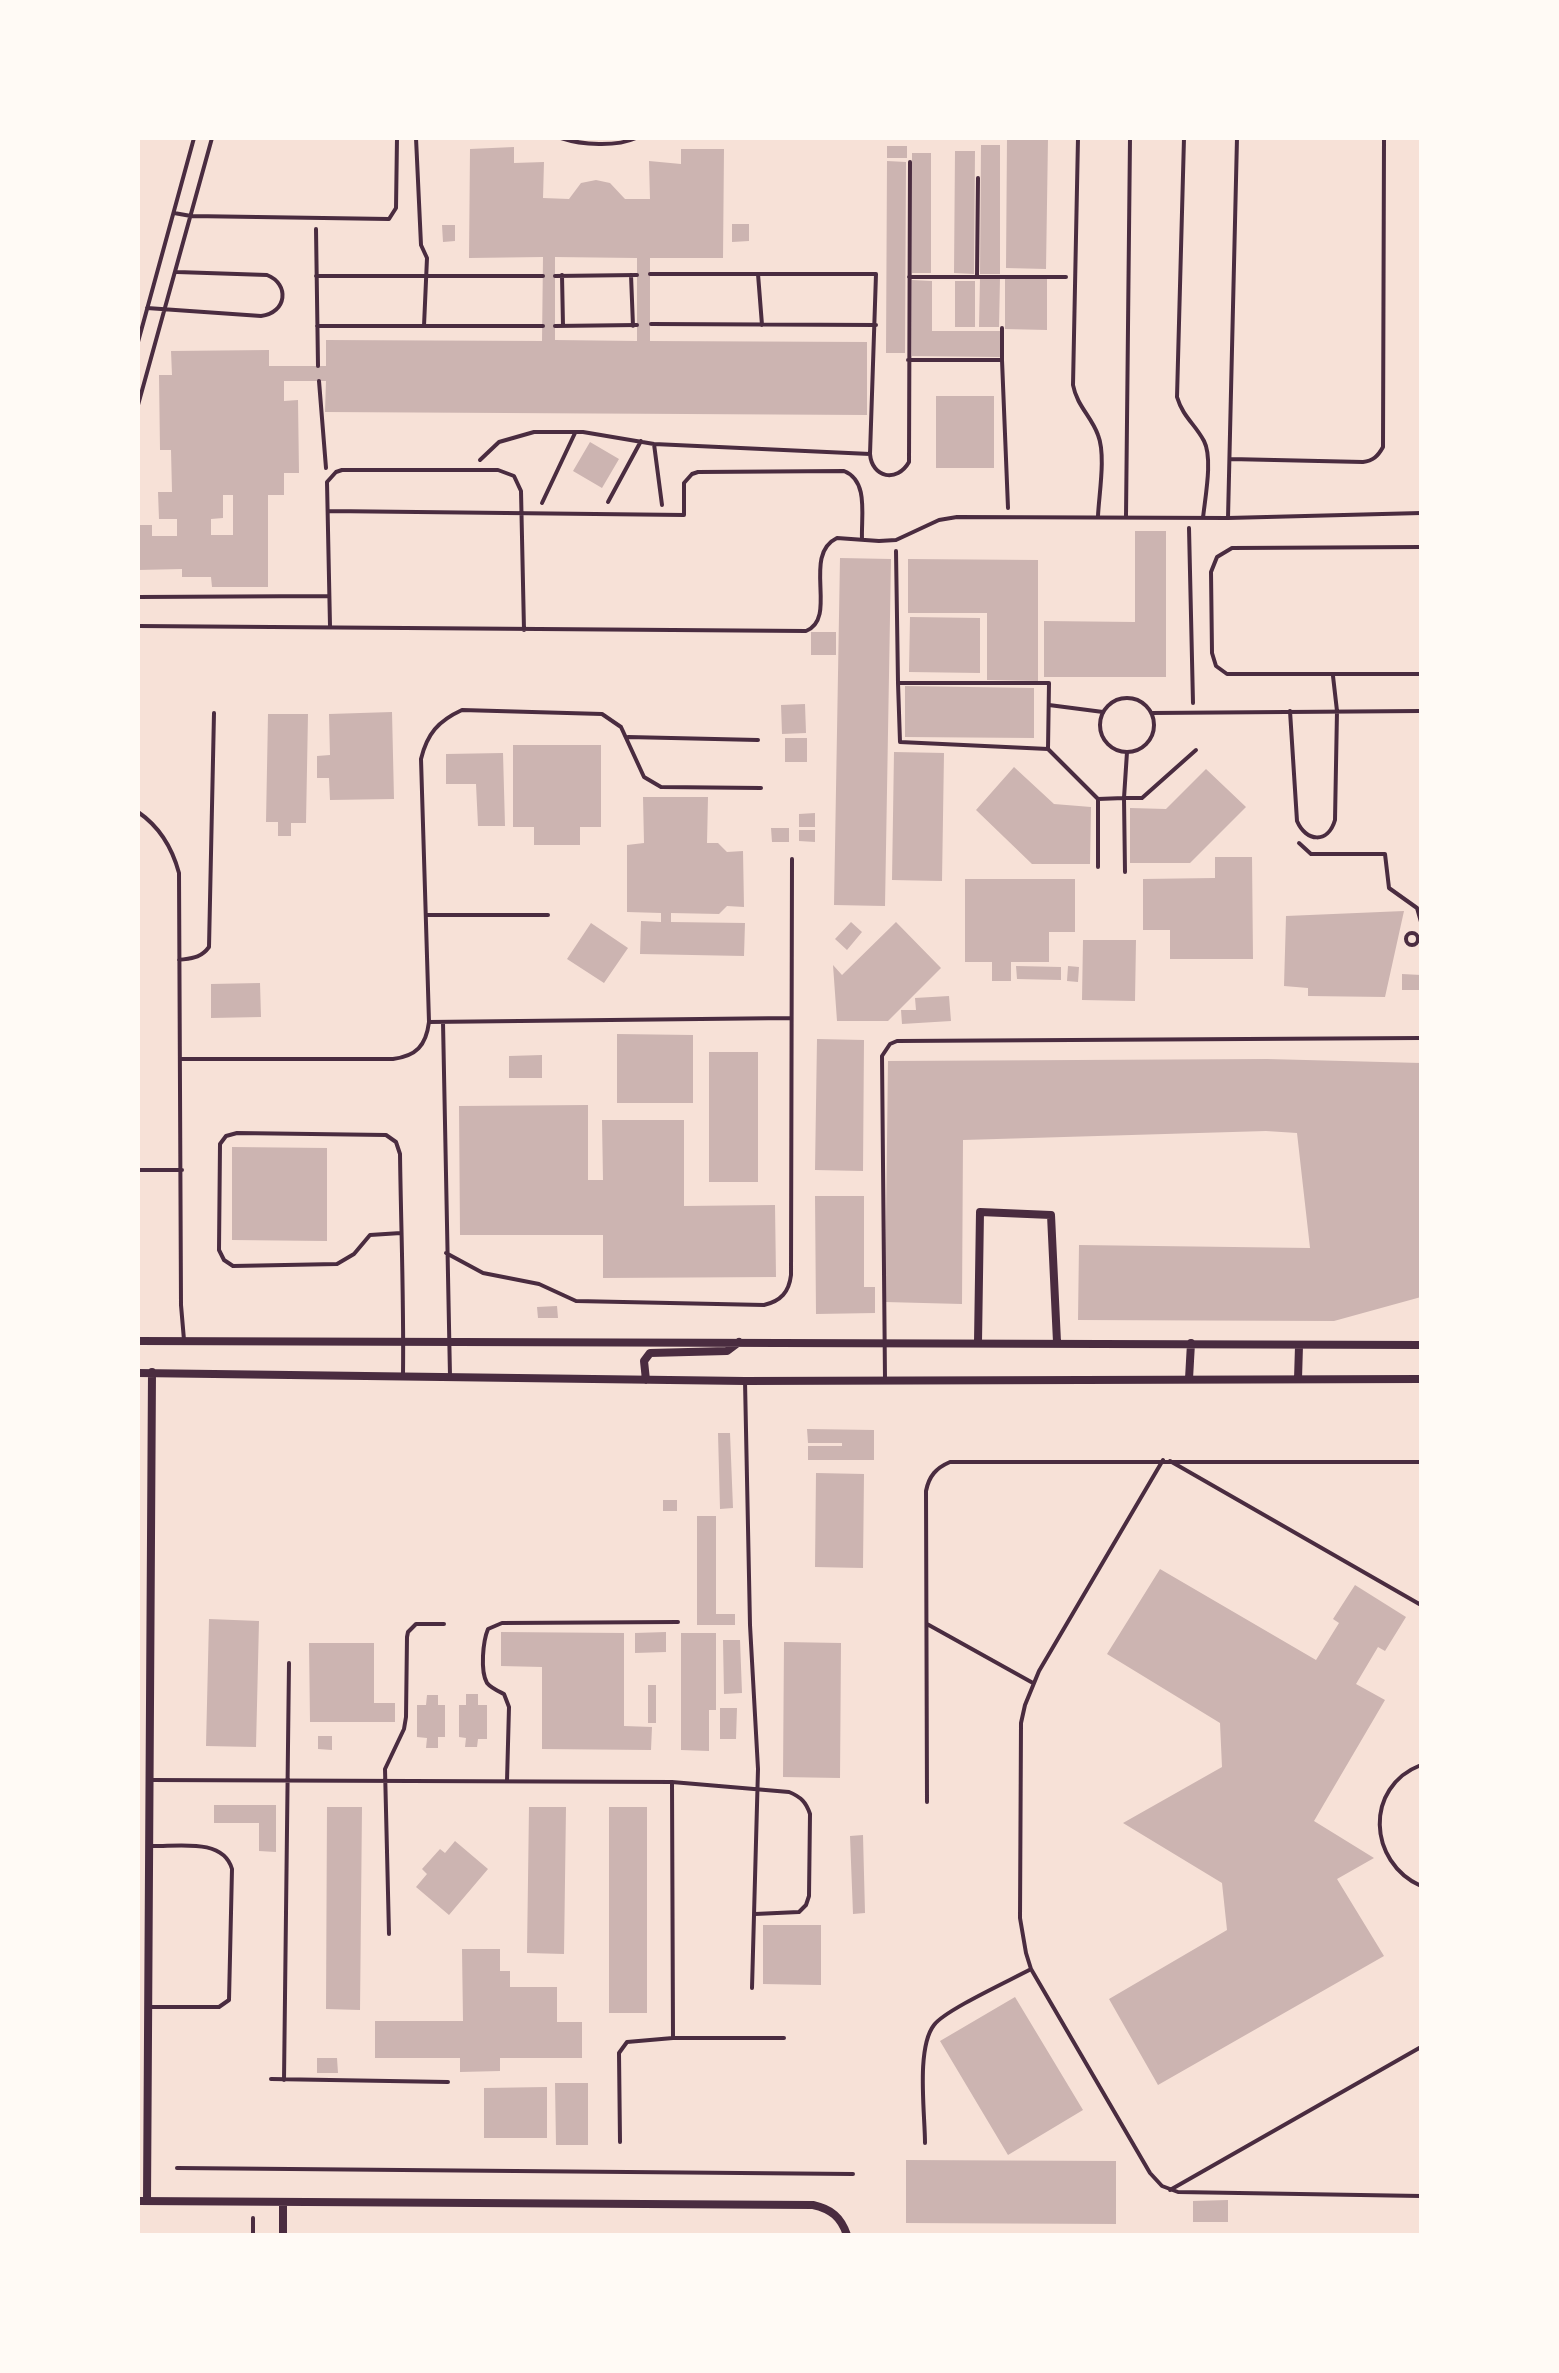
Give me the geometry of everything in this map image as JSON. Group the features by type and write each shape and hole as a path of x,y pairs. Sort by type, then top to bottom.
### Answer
{"street":[{"path":"978,1342 980,1212 1051,1215 1057,1342"},
{"path":"138,1341 1421,1345"},
{"path":"646,1380 644,1361 650,1353 660,1350 727,1351 739,1342"},
{"path":"1189,1379 1191,1343"},
{"path":"1298,1379 1299,1346"},
{"path":"152,1372 148,1846 143,1914 148,2007 142,2201 813,2205 834,2213 847,2235"},
{"path":"138,1373 745,1381 1421,1379"},
{"path":"138,1630 149,1630"},
{"path":"283,2203 283,2235"}],"lane":[{"path":"138,342 194,138"},
{"path":"138,405 212,138"},
{"path":"174,213 385,221 393,216 396,208 397,138"},
{"path":"561,138 576,142 618,143 636,138"},
{"path":"1078,138 1073,385 1080,407 1093,425 1101,446 1098,516"},
{"path":"1126,516 1130,138"},
{"path":"1184,138 1177,397 1181,410 1204,441 1207,453 1203,518"},
{"path":"1228,518 1237,138"},
{"path":"1230,459 1363,462 1375,458 1383,447 1384,138"},
{"path":"147,308 261,316 274,312 282,301 279,282 267,275 176,272"},
{"path":"330,627 327,482 336,472 498,470 514,476 521,491 524,630"},
{"path":"328,511 684,515 684,483 698,472 844,471 855,477 861,488 862,539"},
{"path":"138,626 811,629 820,614 824,550 837,538 896,540 939,520 1421,513"},
{"path":"1421,547 1232,548 1217,557 1211,572 1212,653 1221,671 1233,676 1421,674"},
{"path":"138,597 329,596"},
{"path":"1290,711 1297,821 1302,832 1312,837 1323,837 1332,830 1335,820 1337,711 1333,675"},
{"path":"1115,701 1139,701 1151,713 1154,730 1150,739 1136,751 1118,751 1104,739 1100,721 1103,712 1115,701"},
{"path":"181,1059 407,1057 419,1049 427,1037 429,1022 421,759 433,728 446,717 462,710 602,714 612,719 628,737 640,769 651,783 661,787 761,788"},
{"path":"1151,713 1421,711"},
{"path":"179,960 204,954 209,947 214,713"},
{"path":"628,737 758,740"},
{"path":"138,812 162,834 179,873 181,1305 184,1340"},
{"path":"446,1253 483,1273 539,1284 576,1301 764,1305 780,1298 790,1284 791,1275 792,859"},
{"path":"427,915 548,915"},
{"path":"429,1022 791,1018"},
{"path":"443,1022 450,1379"},
{"path":"885,1379 882,1056 890,1044 897,1041 1421,1038"},
{"path":"401,1233 370,1235 354,1254 337,1264 233,1266 219,1250 220,1144 226,1136 237,1133 386,1135 392,1138 399,1148 401,1233 403,1343 403,1378"},
{"path":"138,1170 182,1170"},
{"path":"745,1381 750,1625 757,1735 752,1988"},
{"path":"927,1802 926,1491 933,1473 941,1466 950,1462 1166,1460 1421,1462"},
{"path":"1166,1460 1421,1605"},
{"path":"1166,1460 1033,1683 1021,1723 1020,1918 1031,1969 1150,2173 1170,2190 1186,2193 1421,2196"},
{"path":"507,1781 509,1707 504,1694 491,1687 485,1675 488,1629 502,1623 678,1622"},
{"path":"389,1934 385,1781 387,1759 399,1740 406,1717 408,1632 416,1624 444,1624"},
{"path":"926,1624 1033,1683"},
{"path":"284,2080 289,1663"},
{"path":"1421,1765 1399,1778 1386,1795 1380,1815 1380,1837 1387,1856 1400,1873 1421,1886"},
{"path":"149,1780 672,1782 789,1792 807,1804 810,1814 809,1896 799,1912 755,1914"},
{"path":"672,1782 673,2038"},
{"path":"148,1846 213,1847 226,1856 232,1869 229,2000 219,2007 148,2007"},
{"path":"925,2143 925,2051 929,2033 940,2018 1031,1969"},
{"path":"620,2142 619,2053 622,2047 636,2040 784,2038"},
{"path":"1170,2190 1421,2047"},
{"path":"271,2079 448,2082"}],"path":[{"path":"416,138 421,245 427,258 424,326"},
{"path":"650,274 876,274 870,454 876,471 889,476 901,472 909,462 910,162"},
{"path":"977,276 978,178"},
{"path":"316,219 318,366"},
{"path":"758,274 762,325"},
{"path":"562,275 563,326"},
{"path":"555,276 634,275 635,326 555,326"},
{"path":"316,276 543,276"},
{"path":"909,277 1075,277"},
{"path":"651,324 876,325"},
{"path":"317,326 543,326"},
{"path":"1002,328 1008,518"},
{"path":"908,360 1002,360"},
{"path":"319,381 327,482"},
{"path":"470,470 499,442 534,432 575,433 654,444 870,454"},
{"path":"537,514 575,433"},
{"path":"602,514 641,441"},
{"path":"654,444 663,515"},
{"path":"1188,517 1193,712"},
{"path":"896,540 900,742 1048,749 1098,799 1098,867"},
{"path":"898,683 1049,683 1048,749"},
{"path":"1049,705 1103,712"},
{"path":"1098,799 1142,798 1196,750"},
{"path":"1125,872 1127,752"},
{"path":"1297,821 1297,839 1301,847 1311,854 1385,854 1389,888 1417,908 1421,922"},
{"path":"177,2168 853,2174"},
{"path":"253,2218 253,2235"}],"building":[{"path":"1007,138 1048,138 1046,269 1006,268"},
{"path":"981,145 1000,145 1000,274 980,274"},
{"path":"887,146 907,146 907,158 887,158"},
{"path":"514,147 514,163 544,162 543,198 569,199 581,183 596,180 610,183 625,199 650,199 649,161 681,164 681,149 724,149 723,258 650,258 650,341 867,342 867,415 325,412 326,381 284,381 284,401 298,400 299,473 284,473 284,495 268,495 268,587 212,587 211,577 182,577 182,569 138,570 138,525 152,525 152,536 177,536 177,519 159,519 158,492 172,492 171,450 160,450 159,375 172,375 171,351 269,350 269,366 326,366 326,340 542,341 543,257 469,258 470,149","holes":["555,257 637,258 637,341 555,340","223,495 233,495 233,535 211,535 211,519 223,518"]},
{"path":"955,151 975,151 974,274 954,273"},
{"path":"912,153 931,153 931,273 912,273"},
{"path":"887,161 906,162 905,353 886,353"},
{"path":"732,224 749,224 749,241 732,242"},
{"path":"442,225 455,225 455,241 443,242"},
{"path":"980,278 1000,278 999,327 979,327"},
{"path":"1005,279 1047,279 1047,330 1005,329"},
{"path":"912,280 932,281 932,331 1000,331 1000,357 912,356"},
{"path":"955,281 975,281 975,327 955,327"},
{"path":"936,396 994,396 994,468 936,468"},
{"path":"590,442 619,459 602,488 573,471"},
{"path":"1135,531 1166,531 1166,677 1044,677 1044,621 1135,622"},
{"path":"840,558 891,559 885,906 834,905"},
{"path":"908,559 1038,560 1038,681 987,680 987,613 908,613"},
{"path":"910,617 980,618 980,673 909,672"},
{"path":"811,632 836,632 836,655 811,655"},
{"path":"905,686 1034,688 1034,738 905,737"},
{"path":"805,704 806,733 782,734 781,705"},
{"path":"392,712 394,799 330,800 329,778 317,778 317,756 330,755 329,714"},
{"path":"268,714 308,714 306,823 291,823 291,836 278,836 278,822 266,822"},
{"path":"785,738 807,738 807,762 785,762"},
{"path":"513,745 601,745 601,827 580,827 580,845 534,845 534,827 513,827"},
{"path":"894,752 944,753 942,881 892,880"},
{"path":"503,753 505,826 478,826 476,784 446,784 446,754"},
{"path":"1014,767 1054,804 1091,807 1090,864 1032,864 976,810"},
{"path":"1206,769 1246,807 1190,863 1130,863 1130,808 1166,809"},
{"path":"643,797 708,797 707,843 718,843 727,852 743,851 744,907 727,906 719,914 671,913 671,922 745,923 744,956 640,954 641,921 661,922 661,913 627,912 627,845 644,843"},
{"path":"815,813 815,827 799,827 799,814"},
{"path":"771,828 789,828 789,842 772,842"},
{"path":"799,830 815,830 815,842 799,841"},
{"path":"1215,857 1252,857 1253,959 1170,959 1170,930 1143,930 1143,879 1215,878"},
{"path":"965,879 1075,879 1075,932 1049,932 1049,962 1011,962 1011,981 992,981 992,962 965,962"},
{"path":"1404,911 1385,997 1308,996 1308,988 1284,986 1286,916"},
{"path":"851,922 862,932 847,950 835,939"},
{"path":"896,922 941,968 888,1021 837,1021 833,965 842,975"},
{"path":"591,923 628,948 604,983 567,959"},
{"path":"1083,940 1136,940 1135,1001 1082,1000"},
{"path":"1016,966 1061,967 1061,980 1017,979"},
{"path":"1068,966 1079,967 1078,982 1067,981"},
{"path":"1402,974 1421,975 1421,990 1402,990"},
{"path":"260,983 261,1017 211,1018 211,984"},
{"path":"949,996 951,1021 902,1024 901,1010 916,1010 915,998"},
{"path":"617,1034 693,1035 693,1103 617,1103"},
{"path":"817,1039 864,1040 863,1171 815,1170"},
{"path":"709,1052 758,1052 758,1182 709,1182"},
{"path":"542,1055 542,1078 509,1078 509,1056"},
{"path":"1267,1059 1421,1063 1421,1297 1334,1321 1078,1320 1079,1245 1310,1248 1297,1133 1266,1131 963,1140 962,1304 885,1302 888,1061"},
{"path":"588,1105 588,1180 603,1180 602,1120 684,1120 684,1206 775,1205 776,1277 603,1278 603,1235 460,1235 459,1106"},
{"path":"232,1147 327,1148 327,1241 232,1240"},
{"path":"815,1196 864,1196 864,1287 875,1287 875,1313 816,1314"},
{"path":"557,1306 558,1318 538,1318 537,1307"},
{"path":"807,1429 874,1430 874,1460 808,1460 808,1446 842,1446 842,1443 808,1443"},
{"path":"718,1433 730,1433 733,1508 720,1509"},
{"path":"816,1473 864,1474 863,1568 815,1567"},
{"path":"663,1500 677,1500 677,1511 663,1511"},
{"path":"697,1516 716,1516 716,1614 735,1614 735,1625 697,1625"},
{"path":"1160,1569 1316,1660 1339,1623 1333,1619 1355,1585 1406,1617 1385,1651 1378,1647 1356,1684 1385,1700 1314,1821 1374,1858 1337,1879 1384,1956 1158,2085 1109,1999 1227,1930 1222,1883 1123,1823 1222,1767 1220,1723 1107,1654"},
{"path":"209,1619 259,1621 256,1747 206,1746"},
{"path":"501,1632 624,1633 624,1726 652,1727 651,1750 542,1749 542,1667 501,1666"},
{"path":"666,1632 666,1652 635,1653 635,1633"},
{"path":"681,1633 716,1633 716,1710 709,1710 709,1751 681,1750"},
{"path":"723,1640 740,1640 742,1693 724,1694"},
{"path":"784,1642 841,1643 840,1778 783,1777"},
{"path":"309,1643 374,1643 374,1703 395,1703 395,1722 310,1722"},
{"path":"648,1685 656,1685 656,1723 648,1723"},
{"path":"466,1694 478,1694 478,1705 487,1705 487,1739 478,1739 477,1747 465,1747 466,1738 459,1737 459,1705 466,1705"},
{"path":"427,1695 438,1695 438,1705 445,1705 445,1737 438,1737 438,1748 426,1748 427,1738 417,1737 417,1705 426,1705"},
{"path":"720,1708 737,1708 736,1739 720,1739"},
{"path":"318,1736 332,1736 332,1750 318,1749"},
{"path":"214,1805 276,1805 276,1852 259,1851 259,1823 214,1823"},
{"path":"327,1807 362,1807 360,2010 326,2009"},
{"path":"529,1807 566,1807 564,1954 527,1953"},
{"path":"609,1807 647,1807 647,2013 609,2013"},
{"path":"863,1835 865,1913 853,1914 850,1836"},
{"path":"455,1841 488,1869 449,1915 416,1887 427,1874 422,1869 440,1849 445,1853"},
{"path":"763,1925 821,1925 821,1985 763,1984"},
{"path":"462,1949 500,1949 500,1971 510,1971 510,1987 557,1987 557,2022 582,2022 582,2058 500,2058 500,2071 460,2072 460,2058 375,2058 375,2021 463,2021"},
{"path":"1015,1997 1083,2110 1008,2155 940,2041"},
{"path":"317,2058 337,2058 338,2073 317,2073"},
{"path":"555,2083 588,2083 588,2145 556,2145"},
{"path":"547,2087 547,2138 484,2138 484,2088"},
{"path":"906,2160 1116,2161 1116,2224 906,2223"},
{"path":"1228,2200 1228,2222 1193,2222 1193,2201"}]}
